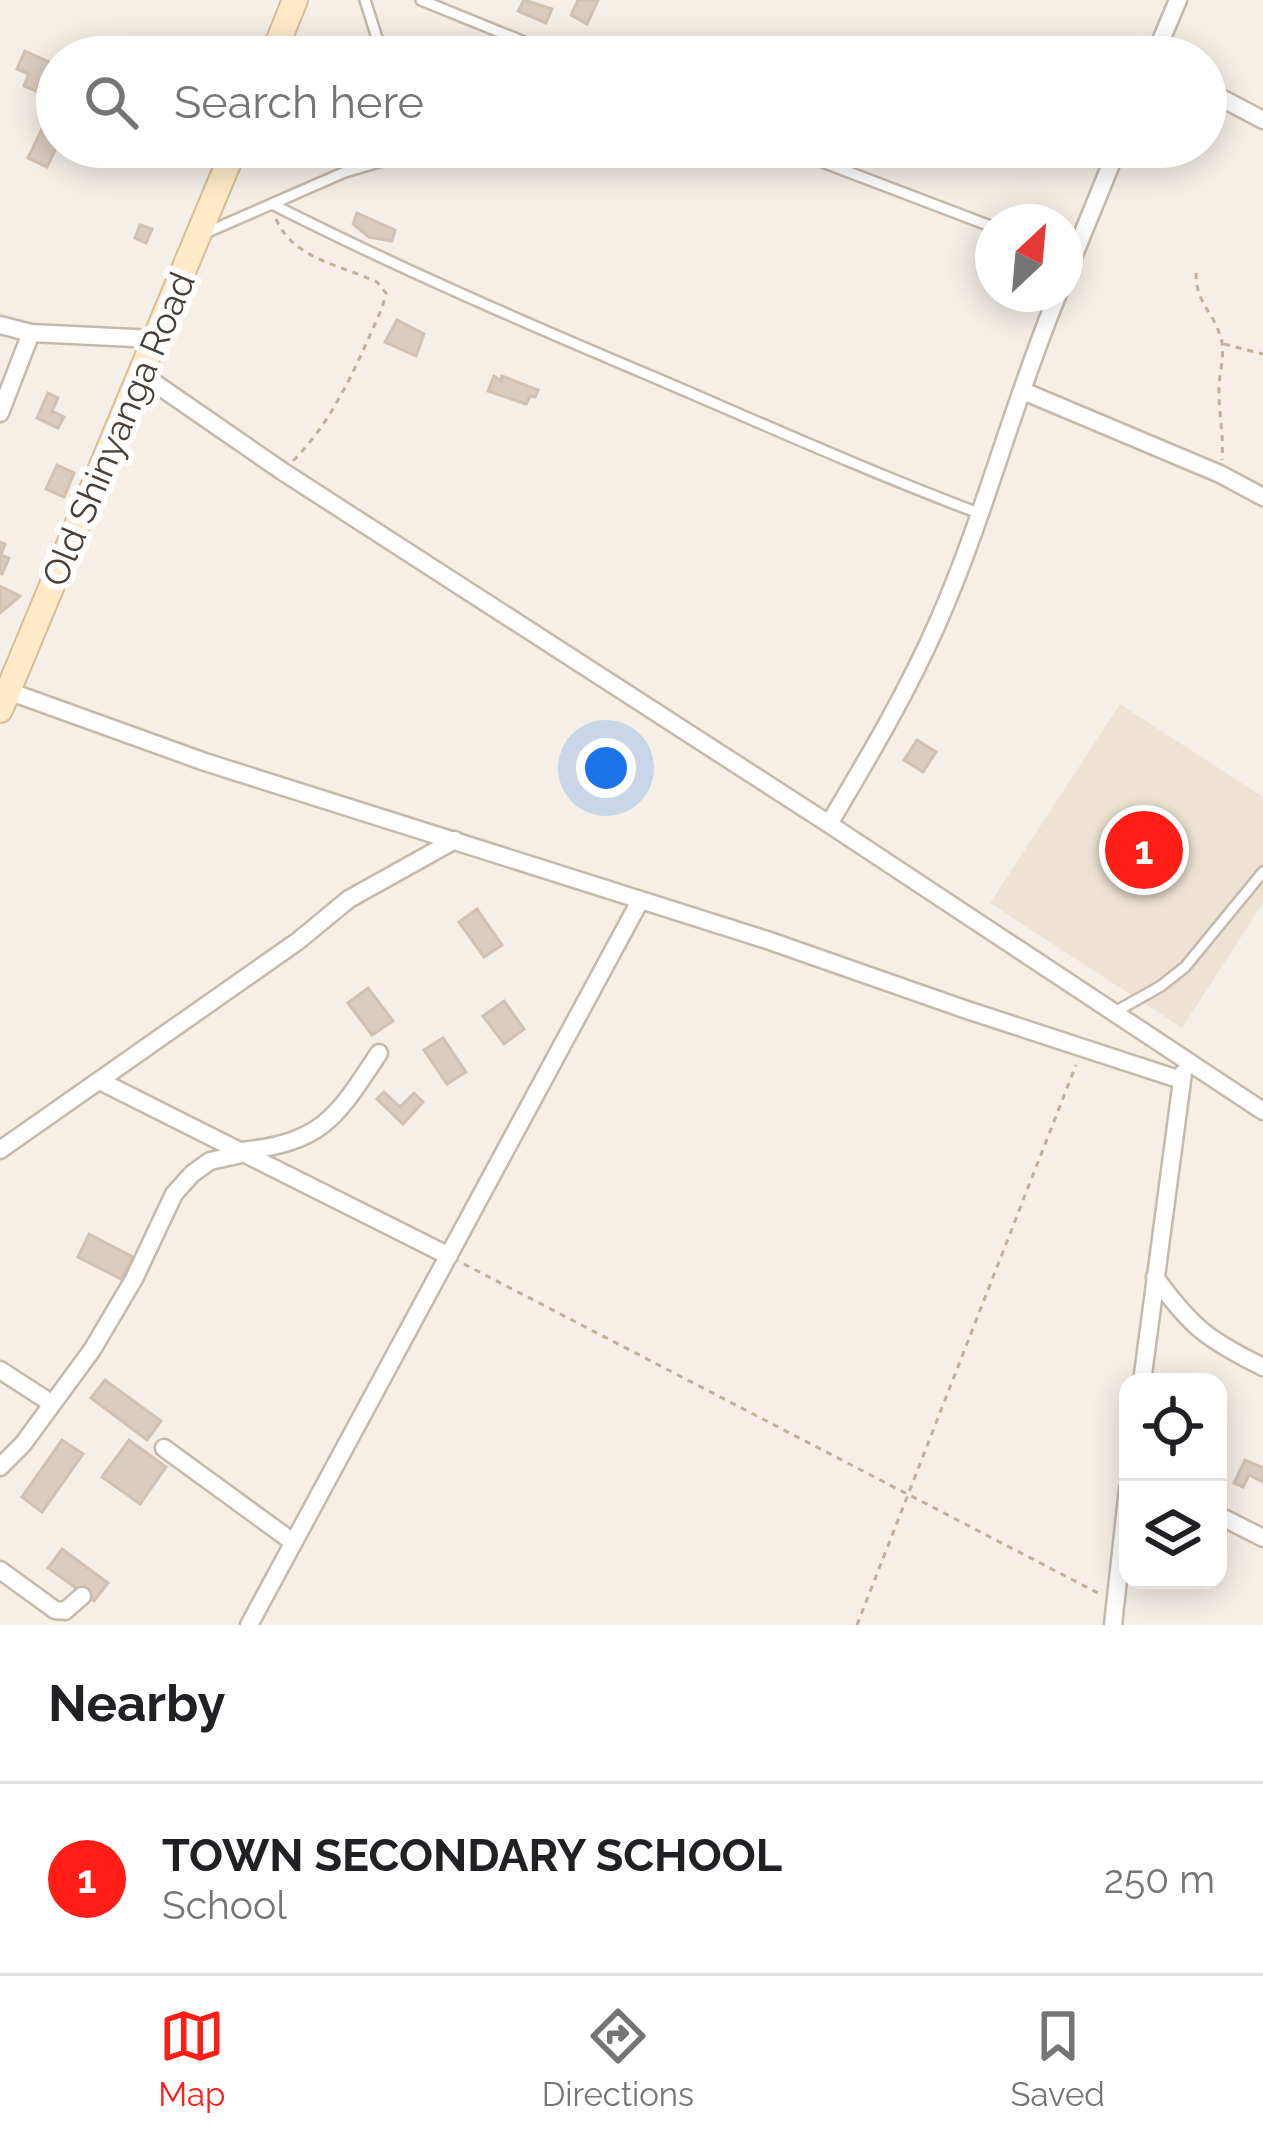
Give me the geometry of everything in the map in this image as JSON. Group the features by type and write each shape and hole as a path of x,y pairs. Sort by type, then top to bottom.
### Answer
{"main road":[{"path":"280,36 295,0"},
{"name":"Old Shinyanga Road","path":"4,701 226,168"}],"street":[{"path":"1163,36 1178,0"},
{"path":"1227,101 1263,120"},
{"path":"1083,236 1110,168"},
{"path":"829,824 914,677 981,514 1052,312"},
{"path":"0,325 31,333 155,339"},
{"path":"0,413 31,333"},
{"path":"140,373 282,472 829,824 1263,1112"},
{"path":"1023,391 1263,496"},
{"path":"4,701 767,940 1181,1080"},
{"path":"0,1150 298,941 349,898 454,840"},
{"path":"249,1625 640,901"},
{"path":"0,1467 92,1350 174,1194 210,1161 286,1144 317,1130 380,1053"},
{"path":"1143,1373 1185,1060"},
{"path":"100,1081 449,1256"},
{"path":"1155,1276 1183,1315 1202,1332 1263,1367"},
{"path":"0,1370 51,1403"},
{"path":"164,1448 293,1542"},
{"path":"1227,1520 1263,1538"},
{"path":"0,1570 55,1610 65,1611 82,1596"},
{"path":"1113,1625 1119,1582"}],"lane":[{"path":"364,0 376,36"},
{"path":"421,0 509,36"},
{"path":"199,235 356,168"},
{"path":"838,168 975,220"},
{"path":"272,204 490,308 981,514"},
{"path":"1113,1013 1185,967 1263,872"}],"path":[{"path":"272,204 281,230 293,244 377,282 386,293 340,398 305,449 282,472"},
{"path":"1196,273 1199,298 1222,343 1220,474"},
{"path":"1222,343 1263,353"},
{"path":"857,1625 1084,1047"},
{"path":"449,1256 1117,1603"}],"shaded area":[{"path":"1120,704 1263,797 1263,903 1182,1028 990,903"}],"building":[{"path":"524,0 552,9 546,23 518,11"},
{"path":"578,0 598,0 587,24 571,15"},
{"path":"25,51 36,56 36,91 24,86 29,74 17,69"},
{"path":"357,213 395,230 392,241 369,237 353,224"},
{"path":"140,225 152,229 146,243 135,238"},
{"path":"397,320 424,334 416,356 385,342"},
{"path":"494,376 538,390 526,404 488,391"},
{"path":"48,393 58,398 52,411 64,417 58,428 37,418"},
{"path":"57,465 74,473 64,497 46,489"},
{"path":"0,542 5,544 1,555 9,558 2,574 0,573"},
{"path":"0,586 20,596 0,613"},
{"path":"917,740 936,752 923,772 904,760"},
{"path":"477,909 502,945 484,957 459,922"},
{"path":"368,988 393,1021 372,1035 348,1003"},
{"path":"504,1001 524,1029 504,1044 483,1016"},
{"path":"443,1038 466,1072 447,1084 424,1050"},
{"path":"384,1092 400,1107 414,1093 423,1102 403,1124 377,1099"},
{"path":"89,1234 133,1257 121,1279 78,1257"},
{"path":"105,1380 161,1421 147,1440 91,1398"},
{"path":"62,1440 83,1454 42,1512 22,1497"},
{"path":"129,1440 166,1467 140,1504 102,1477"},
{"path":"1245,1460 1263,1468 1263,1482 1249,1475 1243,1487 1234,1483"},
{"path":"62,1549 108,1583 94,1601 48,1568"}],"place":[{"name":"TOWN SECONDARY SCHOOL","path":"1144,850"}]}
